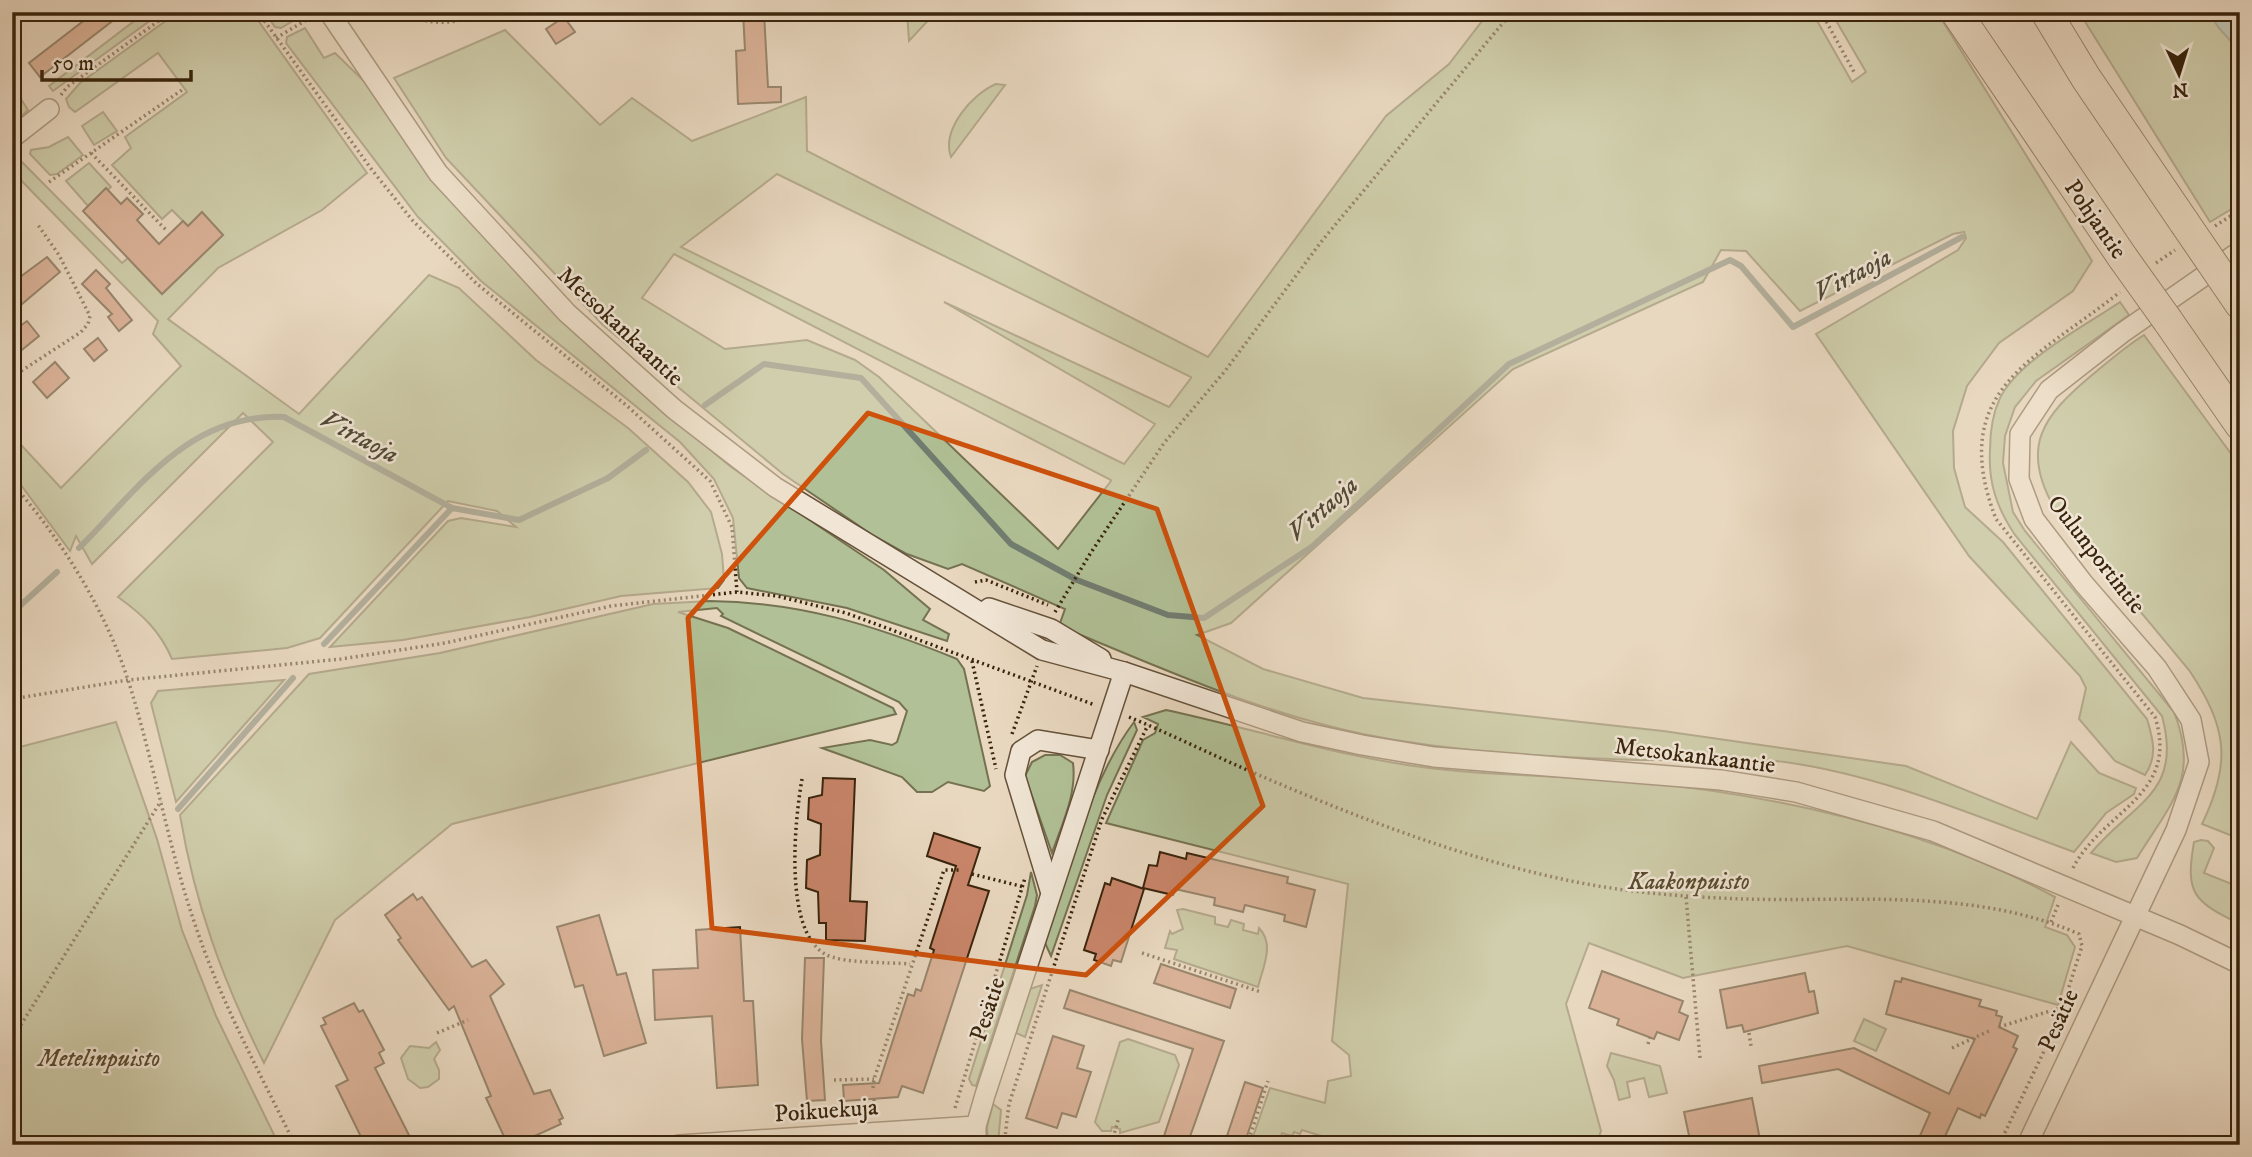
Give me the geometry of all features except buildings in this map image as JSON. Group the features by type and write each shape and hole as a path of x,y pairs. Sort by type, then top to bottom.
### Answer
{"highway":[{"name":"Pohjantie","path":"1956,12 2135,264 2168,321 2240,425"},
{"path":"2046,12 2085,78 2232,293"}],"street":[{"name":"Metsokankaantie","path":"329,12 438,173 567,313 674,409 775,487 954,596 1051,629 1124,672 1256,718 1362,745 1434,757 1721,780 1796,792 1933,831 2133,915 2240,964"},
{"path":"12,138 49,109"},
{"name":"Oulunportintie","path":"2133,915 2189,797 2199,762 2191,720 2157,668 2084,584 2034,519 2019,479 2020,434 2049,390 2122,333 2240,251"},
{"name":"Pesätie","path":"976,1135 1050,890 1124,672"},
{"path":"1050,890 1015,775 1021,751 1038,740 1099,750"},
{"name":"Pesätie","path":"2027,1145 2133,915"},
{"name":"Poikuekuja","path":"679,1145 951,1126 976,1135"}],"path":[{"path":"49,109 67,86 171,12"},
{"path":"258,12 372,170 413,221 477,284 626,405 709,481 732,527 737,592"},
{"path":"405,12 424,22 436,24 488,12"},
{"path":"975,582 986,580 1056,609 1164,443 1225,371 1321,242 1512,12"},
{"path":"1821,12 1854,72"},
{"path":"276,38 307,19"},
{"path":"49,182 182,90"},
{"path":"91,153 167,231"},
{"path":"2135,264 2190,233 2240,210"},
{"path":"12,377 81,332 90,316 59,255 38,226"},
{"path":"2051,922 2083,849 2143,794 2158,769 2162,738 2155,717 1996,519 1986,493 1981,463 1983,431 1995,396 2025,361 2126,287"},
{"path":"12,483 54,537 98,611 128,680 198,934 234,1021 295,1145"},
{"path":"972,661 996,771 1002,758"},
{"path":"1007,746 1032,684"},
{"path":"1004,1145 1009,1104 1102,819 1148,725"},
{"path":"803,779 797,808 795,884 800,912 809,933 823,953 835,957 910,964"},
{"path":"12,1039 161,801"},
{"path":"951,1126 1024,887 1023,865"},
{"path":"873,1088 910,964 944,870 960,870"},
{"path":"972,874 1024,887"},
{"path":"1686,897 1700,1058"},
{"path":"1999,1145 2063,1007 2082,946"},
{"path":"1142,953 1261,992"},
{"path":"1999,1027 2063,1007"},
{"path":"437,1033 468,1020"},
{"path":"1952,1048 1989,1031"},
{"path":"1749,1033 1751,1046"},
{"path":"1648,1044 1650,1037"},
{"path":"834,1080 874,1079"},
{"path":"1247,1145 1268,1081"},
{"path":"1113,1138 1119,1117"}],"highlighted area":[{"path":"868,413 1157,509 1263,806 1086,975 712,928 688,618"}],"green space":[{"path":"146,12 162,12 53,91 49,86"},
{"path":"178,12 252,12 367,173 322,210 218,268 168,319 299,414 429,275 459,288 536,360 628,428 688,482 711,512 722,554 724,580 718,588 621,596 530,617 403,640 330,647 448,521 461,518 516,527 497,511 448,501 320,638 287,648 172,659 150,624 118,597 273,442 243,413 92,564 76,536 70,551 12,473 12,435 61,488 181,366 153,334 158,321 12,171 12,152 122,263 128,258 162,294 223,235 202,213 188,226 172,210 162,219 112,165 131,148 125,137 187,92 158,53 75,112 66,99 80,83"},
{"path":"265,12 308,12 281,28 275,27"},
{"path":"907,12 936,12 909,41"},
{"path":"1489,12 1812,12 1852,82 1866,72 1831,12 1937,12 2092,261 2073,291 1999,343 1967,386 1953,431 1954,468 1965,507 2003,542 2147,719 2153,747 2149,768 2145,775 2115,761 2079,719 2086,688 2080,676 1969,556 1816,334 1958,250 1966,238 1964,232 1953,234 1800,311 1746,251 1721,250 1703,282 1513,369 1231,623 1197,635 1263,669 1363,698 1663,731 1906,766 2037,819 2071,742 2099,773 2136,788 2134,794 2106,813 2074,852 1896,788 1822,768 1767,760 1637,760 1534,755 1431,745 1363,734 1285,714 1247,701 1059,626 1065,609 962,564 948,569 907,554 871,534 783,474 603,325 446,158 394,78 505,30 600,125 632,98 692,141 806,97 807,151 1208,357 1386,116 1449,64","holes":["777,174 1191,377 1191,378 1169,407 944,302 1155,424 1124,464 681,247","674,254 1111,480 1111,481 1058,549 879,377 855,360 807,340 725,349 642,298"]},
{"path":"2079,12 2240,12 2240,204 2210,222"},
{"path":"305,28 324,58 335,53 369,86 565,321 637,389 731,467 884,570 930,609 923,620 949,634 947,641 847,608 747,588 739,578 733,518 714,479 680,442 481,281 418,217 286,43 287,37"},
{"path":"996,84 1005,85 951,157 950,136 961,114 977,96"},
{"path":"12,85 28,110 12,125"},
{"path":"103,112 117,131 94,145 82,126"},
{"path":"68,137 83,155 57,174 50,175 30,154 31,150 49,147"},
{"path":"89,163 111,187 88,206 66,181"},
{"path":"2120,302 2129,315 2036,381 2015,407 2005,436 2003,463 2013,512 2025,531 2174,712 2181,735 2183,773 2171,805 2137,858 2116,862 2091,853 2138,808 2160,780 2166,763 2167,742 2162,716 2015,535 1995,495 1990,462 1994,417 2000,398 2009,384 2037,357"},
{"path":"2144,335 2240,466 2240,839 2202,824 2218,782 2221,745 2218,727 2202,690 2189,670 2055,509 2044,487 2039,468 2038,450 2042,434 2060,405 2092,375"},
{"path":"710,601 775,606 836,618 896,636 957,659 964,669 990,786 984,791 948,782 932,792 917,792 902,777 822,748 870,740 892,745 897,742 907,711 899,702 721,616 723,614 717,608 678,612 728,628 893,708 896,714 452,824 335,920 264,1063 212,942 194,880 180,815 309,674 440,653 653,604"},
{"path":"284,680 176,802 151,703 158,691"},
{"name":"Kaakonpuisto","path":"1166,710 1330,750 1396,763 1455,771 1614,780 1693,788 1800,807 1905,834 2007,873 2055,897 2045,927 2067,935 2075,947 2058,1005 1847,946 1683,978 1589,943 1566,1004 1601,1131 1596,1145 1330,1145 1326,1144 1328,1138 1302,1130 1300,1134 1294,1132 1292,1136 1282,1133 1278,1145 1250,1145 1270,1088 1325,1103 1328,1081 1351,1076 1349,1055 1332,1041 1348,884 1106,823 1143,740 1155,733 1158,724 1143,717"},
{"name":"Metelinpuisto","path":"116,722 157,839 182,930 216,1016 279,1145 12,1145 12,749"},
{"path":"1134,722 1137,730 1107,795 1051,956 1045,943 1081,829 1104,773"},
{"path":"1045,755 1060,755 1073,763 1074,775 1071,797 1052,853 1025,776 1032,762"},
{"path":"2208,841 2214,848 2204,873 2234,885 2240,871 2240,924 2212,909 2196,894 2192,885 2191,860 2194,842"},
{"path":"1031,872 1037,895 1035,906 976,1086 972,1085 969,1079 1027,895"},
{"path":"1177,910 1215,917 1215,924 1228,927 1231,920 1244,924 1243,930 1258,934 1259,928 1264,934 1267,948 1258,987 1174,959 1177,950 1165,948 1170,931 1172,934 1183,929"},
{"path":"1042,985 1025,1037 1016,1033 1030,989"},
{"path":"1864,1019 1886,1029 1876,1051 1854,1041"},
{"path":"1128,1039 1175,1055 1179,1065 1159,1122 1120,1133 1120,1129 1112,1127 1111,1131 1102,1131 1095,1122 1120,1042"},
{"path":"436,1042 440,1050 434,1059 439,1070 439,1079 428,1087 420,1088 408,1079 401,1058 410,1046 429,1048"},
{"path":"1611,1053 1660,1066 1667,1093 1649,1097 1644,1078 1627,1082 1630,1097 1619,1100 1607,1066"},
{"path":"993,1104 1001,1110 998,1144 988,1145 987,1127"}],"water":[{"path":"2210,12 2240,12 2240,52 2219,28"}],"waterway":[{"name":"Virtaoja","path":"705,405 764,364 861,378 1011,544 1077,580 1168,615 1204,618 1313,546 1509,364 1730,260 1741,266 1793,327 1962,237"},
{"name":"Virtaoja","path":"79,548 169,458 220,427 250,419 284,417 452,508 519,520 608,478 646,450"},
{"path":"324,644 452,508"},
{"name":"Virtaoja","path":"12,613 57,572"},
{"path":"178,809 293,678"}]}
